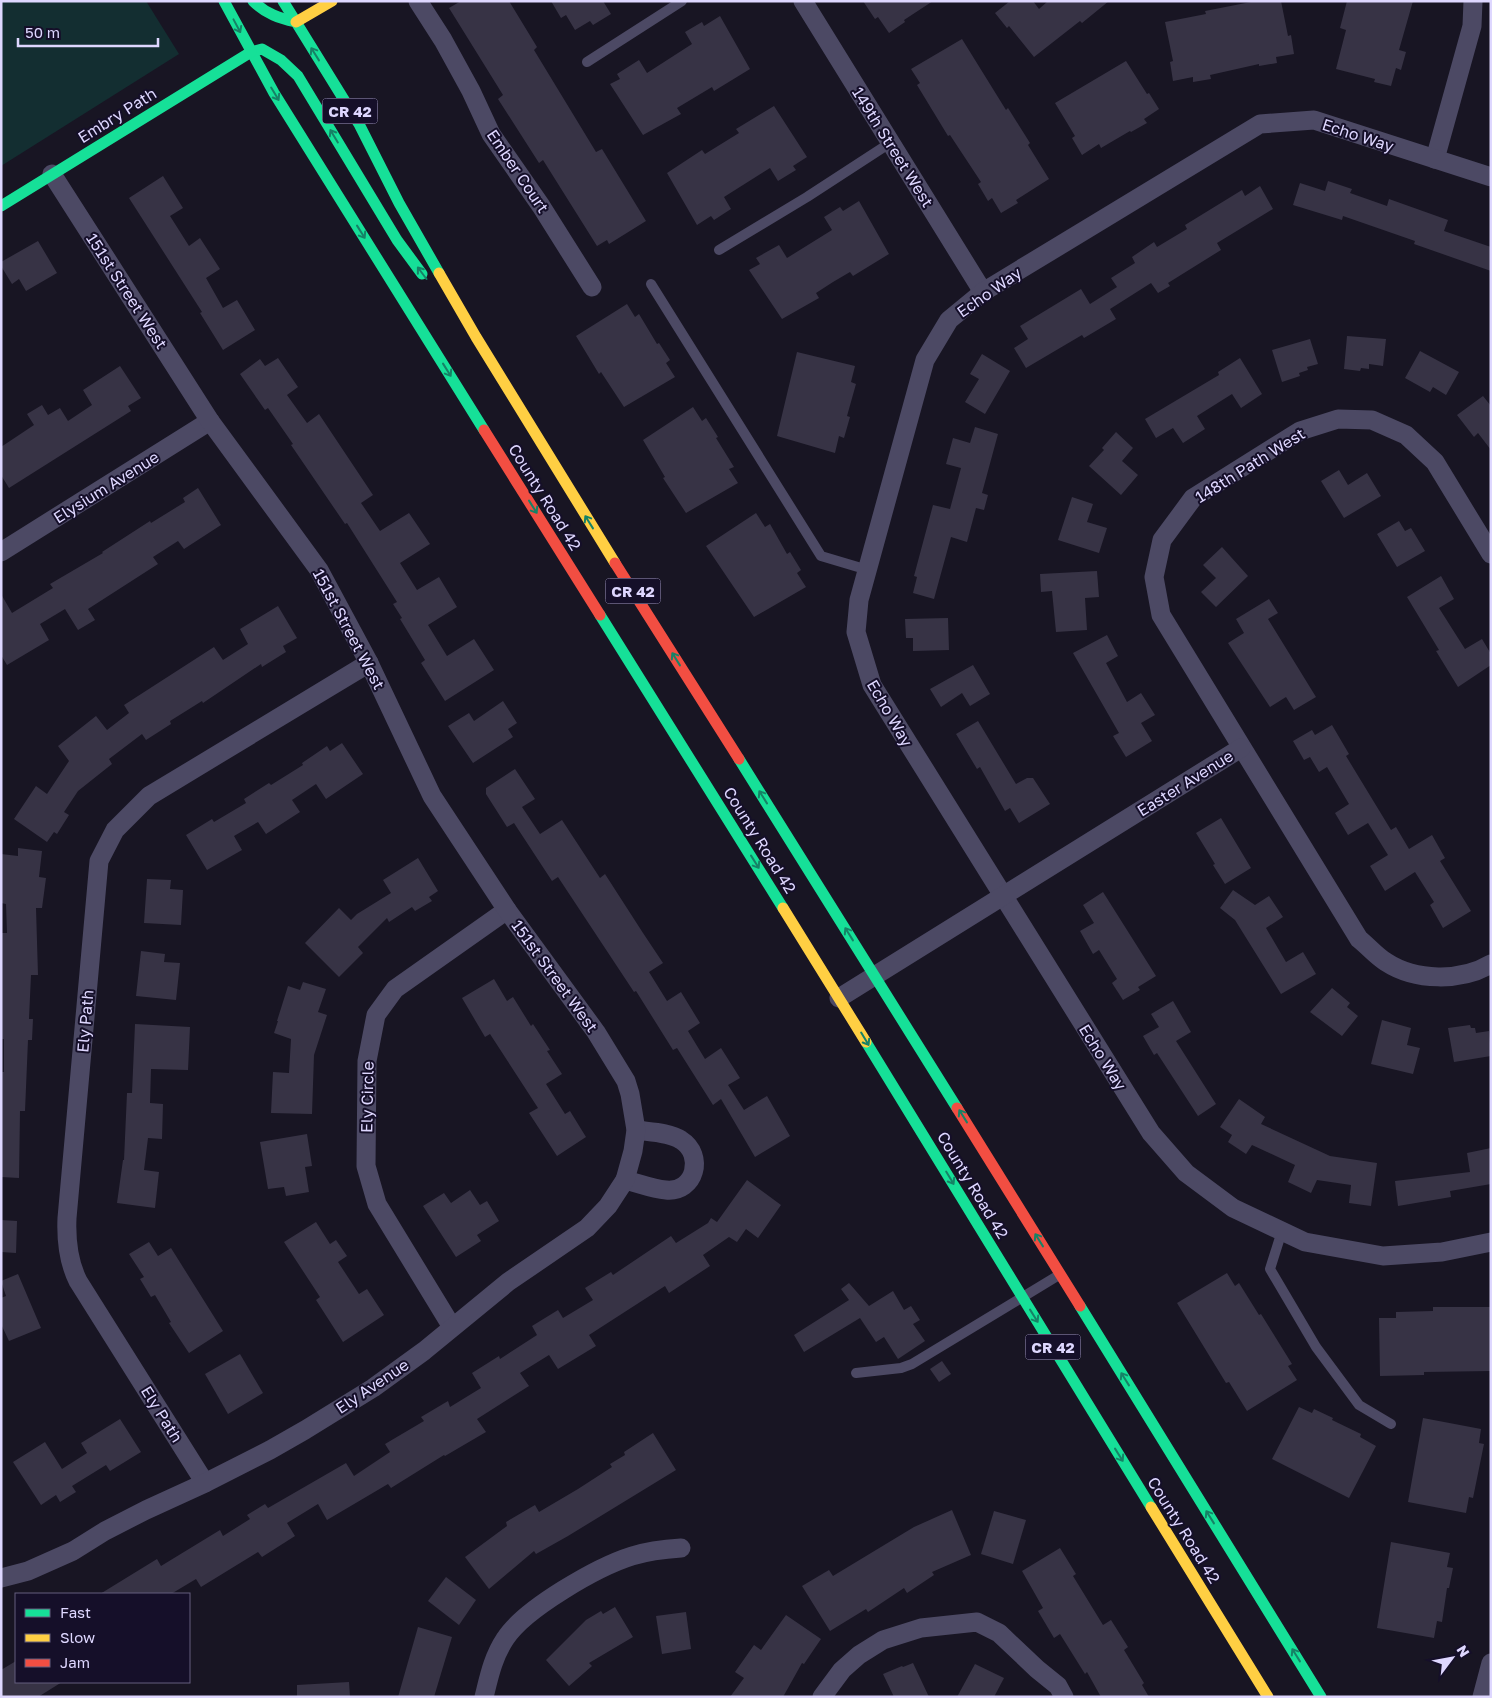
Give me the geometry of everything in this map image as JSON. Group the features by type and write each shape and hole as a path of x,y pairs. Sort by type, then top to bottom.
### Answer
{"main road":[{"name":"County Road 42","path":"224,1 250,52 274,93 839,998 1268,1697"},
{"path":"253,1 262,11 272,16 296,22 332,1"},
{"name":"County Road 42","path":"283,1 359,124 399,203 476,337 598,536 876,975 1321,1697"},
{"path":"250,52 262,49 281,60 298,76 397,240 458,320 476,337"},
{"name":"Embry Path","path":"1,206 250,52"}],"street":[{"name":"Ember Court","path":"418,1 443,40 471,91 491,134 541,206 592,287"},
{"name":"149th Street West","path":"803,1 983,292"},
{"path":"1435,159 1472,26 1473,1"},
{"name":"Echo Way","path":"1491,177 1314,120 1260,124 983,292 949,320 925,360 859,600 856,632 872,685 1151,1133 1186,1173 1233,1208 1305,1242 1383,1256 1442,1252 1491,1242"},
{"name":"151st Street West","path":"52,174 210,421 319,570 369,663 432,796 507,910 596,1032 626,1081 630,1092"},
{"name":"148th Path West","path":"1241,748 1161,615 1155,586 1154,577 1162,540 1193,498 1300,431 1338,419 1372,420 1406,435 1434,462 1491,554"},
{"name":"Elysium Avenue","path":"1,552 210,421"},
{"name":"Ely Path","path":"205,1483 78,1282 67,1247 66,1218 99,862 116,830 149,796 369,663"},
{"name":"Easter Avenue","path":"839,998 1241,748 1359,939 1386,962 1419,976 1451,977 1485,968 1491,964"},
{"name":"Ely Circle","path":"452,1327 378,1204 366,1166 367,1061 376,1014 395,989 507,910"},
{"name":"Ely Avenue","path":"1,1578 28,1571 73,1552 105,1531 270,1450 351,1402 424,1351 531,1266 587,1228 608,1206 625,1180 633,1151 636,1130 630,1092"},
{"path":"625,1180 666,1190 677,1189 689,1180 694,1171 695,1160 690,1148 680,1139 636,1130"},
{"path":"484,1697 494,1658 505,1638 518,1622 537,1607 612,1563 658,1550 681,1548"},
{"path":"822,1697 842,1670 859,1655 883,1640 921,1628 978,1622 999,1633 1058,1686 1064,1697"},
{"path":"1482,1697 1491,1664"}],"lane":[{"path":"587,62 682,1"},
{"path":"719,250 807,197 890,143"},
{"path":"651,284 821,556 868,570"},
{"path":"1282,1231 1270,1269 1316,1347 1359,1404 1391,1424"},
{"path":"856,1373 901,1368 912,1364 1060,1274"}],"green space":[{"path":"1,1 146,1 179,54 1,166"}],"building":[{"path":"461,1 509,1 537,47 534,50 596,152 602,149 646,221 609,244 607,240 597,246 543,160 539,163 498,99 503,95 449,8"},
{"path":"551,1 603,1 611,14 593,25 590,21 575,30 566,15 561,18"},
{"path":"863,1 933,1 904,20 905,22 889,33 878,17 875,19"},
{"path":"1010,1 1033,1 1039,9 1048,1 1109,1 1034,57 1009,26 1007,28 995,13"},
{"path":"1256,1 1281,1 1288,36 1291,35 1294,54 1276,57 1277,63 1259,66 1259,64 1210,75 1211,79 1193,82 1193,77 1173,81 1170,62 1173,61 1165,22 1206,14 1205,11"},
{"path":"1347,1 1413,1 1399,50 1406,52 1401,70 1396,68 1391,86 1374,82 1375,79 1336,69 1346,30 1340,28"},
{"path":"720,16 750,69 714,91 712,87 677,108 681,114 643,135 610,84 620,79 617,74 639,60 647,73 692,44 685,32 702,22 704,26"},
{"path":"962,39 1006,110 1008,108 1030,143 1028,145 1049,179 1016,200 1018,203 1001,213 992,198 988,201 978,184 981,182 950,135 948,136 917,85 920,83 911,69"},
{"path":"1126,61 1159,109 1144,119 1147,123 1101,148 1099,144 1082,155 1072,138 1075,136 1055,103"},
{"path":"774,106 807,157 793,166 796,170 778,181 770,168 724,197 731,209 714,220 711,216 697,225 667,173 702,150 705,154 739,133 736,129"},
{"path":"163,176 183,208 170,216 189,246 200,238 220,269 206,278 223,308 237,300 255,330 223,350 200,313 202,312 129,198"},
{"path":"1328,181 1352,189 1350,193 1387,206 1389,199 1448,220 1444,231 1491,247 1491,271 1414,244 1415,241 1343,216 1342,220 1293,205 1300,183 1325,191"},
{"path":"1260,186 1273,209 1217,243 1221,250 1168,283 1170,286 1158,293 1151,283 1110,309 1116,319 1084,338 1082,335 1026,368 1014,348 1028,339 1020,326 1081,289 1090,304 1117,287 1111,278 1135,263 1132,257 1154,242 1157,247 1187,229 1185,225 1242,190 1245,196"},
{"path":"859,201 889,254 853,276 850,272 833,282 816,293 819,298 782,319 749,270 760,264 756,258 779,245 787,258 832,230 824,217 840,207 843,211"},
{"path":"38,241 57,273 26,291 19,279 12,284 1,266 1,262"},
{"path":"627,304 635,317 639,314 657,344 659,343 670,360 666,363 675,377 624,407 601,372 599,374 576,336"},
{"path":"1347,336 1386,339 1383,366 1369,364 1369,369 1361,368 1360,371 1344,369"},
{"path":"1310,339 1318,364 1307,367 1308,370 1299,373 1300,376 1282,382 1272,350"},
{"path":"1420,351 1459,372 1446,395 1433,387 1430,392 1405,378"},
{"path":"797,352 855,366 851,382 856,384 847,416 850,417 844,438 839,436 835,453 777,436"},
{"path":"982,354 1010,371 985,414 965,402 979,379 970,374"},
{"path":"278,358 298,387 287,395 307,423 319,414 373,495 361,503 380,531 409,513 430,544 400,563 417,590 439,577 457,607 428,625 447,656 474,639 494,670 445,701 421,663 425,660 400,619 402,618 393,604 397,602 347,523 345,524 291,445 293,444 268,408 265,410 240,374 260,359 265,366"},
{"path":"1240,358 1262,394 1241,408 1232,394 1197,416 1205,429 1183,443 1173,428 1156,438 1145,419 1219,375 1218,372"},
{"path":"120,366 141,398 128,406 131,411 9,488 1,475 1,447 34,425 27,414 42,405 48,415 60,408 68,421 92,405 83,390"},
{"path":"1483,396 1491,406 1491,450 1478,433 1474,437 1457,415"},
{"path":"693,407 702,421 706,418 718,437 716,438 734,467 729,469 738,483 686,513 663,478 665,477 643,440"},
{"path":"975,427 998,434 982,493 988,495 984,510 976,508 967,542 951,537 934,599 913,593 917,577 914,576 933,505 950,509 961,468 946,464 953,438 970,443"},
{"path":"1116,432 1133,448 1122,461 1138,475 1121,495 1089,466 1104,450 1102,448"},
{"path":"1339,470 1348,485 1367,473 1381,496 1344,518 1321,481"},
{"path":"198,488 221,525 184,549 178,541 153,557 158,564 88,609 95,620 78,630 65,609 40,624 49,640 7,665 1,655 1,594 12,613 53,588 50,584 103,553 150,521 151,523 185,502 183,498"},
{"path":"1072,497 1093,504 1087,522 1107,528 1099,553 1058,540"},
{"path":"756,513 765,527 770,524 787,554 790,552 801,570 797,573 806,587 754,617 706,546"},
{"path":"1399,521 1405,531 1411,528 1425,551 1397,567 1377,534"},
{"path":"1222,547 1248,576 1216,607 1201,592 1216,578 1203,565"},
{"path":"1097,571 1099,597 1085,598 1087,630 1056,632 1052,591 1041,592 1040,574"},
{"path":"1441,576 1454,599 1439,608 1465,649 1482,639 1491,654 1491,665 1458,687 1436,651 1439,650 1407,597"},
{"path":"1269,599 1278,613 1268,619 1316,697 1294,710 1286,697 1270,707 1228,643 1244,633 1236,619"},
{"path":"278,606 297,638 283,646 286,652 262,667 261,664 203,703 202,701 170,721 171,724 146,740 142,734 109,759 112,764 78,791 64,812 69,815 57,834 54,832 47,842 14,819 36,786 47,794 69,761 58,746 96,716 107,730 129,713 124,705 214,647 223,660 248,644 240,629"},
{"path":"948,618 949,650 913,651 913,638 906,638 905,619"},
{"path":"1107,635 1118,656 1106,663 1127,702 1141,693 1155,715 1141,723 1152,741 1126,757 1113,736 1119,733 1073,653"},
{"path":"973,665 990,694 970,706 962,693 941,707 930,689"},
{"path":"503,701 517,723 508,729 513,737 473,763 448,726 469,713 474,721"},
{"path":"978,721 1016,784 1027,778 1033,778 1050,804 1019,823 1010,808 1005,811 980,767 977,769 956,734"},
{"path":"1332,725 1349,754 1346,756 1391,830 1396,827 1409,849 1432,835 1445,858 1440,861 1471,911 1443,928 1430,905 1434,902 1415,872 1385,891 1370,866 1388,855 1368,823 1348,835 1335,813 1349,804 1327,767 1319,772 1310,757 1304,760 1293,741 1312,730 1315,735"},
{"path":"342,743 363,774 326,799 316,784 292,800 300,812 266,834 258,822 234,836 242,850 207,870 186,835 212,819 214,822 246,803 244,799 303,765 302,763 327,746 330,751"},
{"path":"515,769 535,799 522,807 540,834 562,820 600,878 605,874 663,963 649,972 667,1001 681,992 700,1023 688,1031 705,1059 721,1048 740,1078 728,1085 744,1110 767,1096 790,1136 755,1157 721,1099 713,1105 677,1048 673,1050 636,991 634,992 558,877 552,881 514,823 507,827 486,794 486,788"},
{"path":"1221,818 1251,868 1225,884 1196,833"},
{"path":"18,848 42,851 39,877 46,878 42,908 36,908 38,975 31,975 29,1019 33,1019 32,1040 28,1040 25,1111 20,1111 19,1178 1,1177 1,1072 4,1072 4,1039 1,1039 1,933 7,933 6,904 1,903 1,854 18,856"},
{"path":"418,858 438,891 429,897 432,901 415,911 412,907 389,922 387,918 358,947 363,953 339,977 305,943 339,908 351,920 357,914 391,893 383,880"},
{"path":"147,879 171,880 170,889 183,890 181,925 144,923"},
{"path":"1233,890 1255,905 1269,896 1283,917 1266,928 1286,962 1303,952 1316,974 1281,994 1235,920 1220,908"},
{"path":"1103,892 1156,976 1138,987 1140,990 1123,1000 1112,983 1117,979 1099,950 1093,954 1080,931 1094,923 1083,905"},
{"path":"141,951 165,954 164,962 180,963 176,1000 136,996"},
{"path":"494,979 507,1001 513,997 531,1026 533,1024 550,1050 547,1051 562,1074 546,1084 565,1114 570,1111 586,1137 557,1156 529,1113 538,1108 490,1034 485,1037 462,998"},
{"path":"303,982 326,989 318,1012 327,1015 314,1055 312,1114 271,1113 273,1072 289,1073 291,1039 274,1033 288,986 300,990"},
{"path":"1332,988 1350,1003 1347,1007 1358,1016 1342,1036 1310,1012"},
{"path":"1173,1001 1191,1032 1176,1041 1216,1104 1198,1116 1157,1053 1154,1055 1143,1036 1159,1027 1151,1014"},
{"path":"1382,1020 1411,1028 1407,1045 1420,1048 1413,1074 1371,1064"},
{"path":"135,1024 190,1027 188,1070 151,1069 150,1103 163,1104 162,1139 148,1138 144,1170 159,1172 155,1208 117,1203 124,1160 127,1093 132,1093"},
{"path":"1470,1025 1471,1028 1475,1028 1476,1033 1489,1031 1491,1056 1454,1062 1448,1028"},
{"path":"1239,1099 1265,1117 1261,1124 1330,1156 1377,1163 1371,1206 1349,1203 1351,1185 1317,1180 1311,1193 1288,1182 1295,1165 1252,1145 1246,1154 1228,1142 1232,1135 1220,1127"},
{"path":"307,1134 312,1166 305,1167 309,1192 286,1196 284,1187 268,1189 260,1142"},
{"path":"1491,1148 1491,1184 1450,1191 1451,1197 1398,1206 1395,1181 1470,1172 1467,1153"},
{"path":"747,1180 781,1205 758,1238 746,1229 737,1242 729,1237 703,1255 710,1266 669,1293 665,1286 589,1335 596,1346 558,1369 549,1355 520,1373 529,1386 477,1419 486,1432 444,1455 391,1488 388,1484 327,1520 318,1504 287,1523 295,1536 262,1557 258,1552 201,1587 196,1579 173,1593 102,1593 157,1559 161,1566 220,1530 223,1536 250,1519 247,1515 265,1504 268,1508 346,1463 354,1476 390,1452 385,1444 424,1421 421,1417 448,1401 450,1407 481,1388 472,1373 499,1356 500,1359 537,1335 532,1326 558,1310 563,1318 593,1300 585,1288 611,1272 613,1275 671,1236 676,1243 708,1223 711,1218 717,1222"},
{"path":"470,1190 480,1205 487,1201 499,1221 477,1235 481,1241 456,1257 423,1206 444,1193 451,1203"},
{"path":"1,1220 17,1221 16,1253 1,1252"},
{"path":"316,1222 330,1244 336,1240 347,1256 338,1262 359,1294 367,1289 384,1315 343,1342 316,1300 320,1297 284,1242"},
{"path":"149,1242 158,1256 171,1248 223,1331 189,1353 169,1323 171,1322 155,1295 151,1297 140,1279 144,1277 129,1254"},
{"path":"1227,1273 1235,1286 1239,1283 1259,1315 1261,1314 1292,1364 1288,1366 1297,1380 1247,1411 1229,1382 1226,1383 1177,1303"},
{"path":"18,1274 41,1328 9,1341 1,1324 1,1298 6,1296 1,1281"},
{"path":"849,1283 869,1306 893,1291 904,1310 911,1306 920,1320 913,1324 925,1341 898,1359 884,1337 876,1342 860,1318 804,1352 794,1335 849,1300 841,1289"},
{"path":"1433,1307 1491,1307 1491,1371 1424,1372 1424,1375 1380,1376 1379,1318 1396,1318 1396,1312 1433,1311"},
{"path":"240,1354 263,1393 228,1414 205,1374"},
{"path":"942,1361 951,1374 939,1382 930,1369"},
{"path":"1299,1407 1312,1413 1314,1409 1333,1418 1332,1420 1361,1434 1360,1437 1376,1446 1349,1498 1272,1459"},
{"path":"1423,1418 1481,1429 1479,1443 1484,1444 1473,1498 1469,1497 1466,1513 1408,1502"},
{"path":"120,1419 141,1452 110,1471 106,1465 72,1486 76,1492 60,1502 56,1495 41,1505 13,1462 45,1442 62,1469 87,1453 81,1443"},
{"path":"653,1433 676,1470 568,1536 536,1554 534,1551 489,1589 465,1557 507,1526 506,1522 535,1505 539,1512 578,1489 612,1467 610,1464 625,1455 624,1452"},
{"path":"952,1510 971,1555 932,1572 934,1575 907,1593 904,1588 868,1612 866,1609 830,1631 802,1586 829,1570 833,1576 914,1527"},
{"path":"994,1511 1026,1520 1013,1564 981,1554"},
{"path":"1391,1542 1450,1553 1447,1567 1453,1568 1449,1588 1447,1588 1442,1622 1437,1621 1434,1638 1377,1628"},
{"path":"1060,1548 1076,1574 1073,1576 1103,1625 1111,1620 1128,1647 1124,1650 1144,1683 1142,1685 1149,1697 1101,1697 1087,1672 1085,1674 1060,1634 1054,1638 1038,1611 1043,1608 1022,1571"},
{"path":"446,1577 476,1600 459,1625 428,1601"},
{"path":"615,1607 633,1637 589,1663 592,1666 569,1686 546,1660 586,1620 601,1611 603,1614"},
{"path":"686,1612 691,1649 662,1654 656,1616"},
{"path":"786,1615 821,1639 804,1664 802,1663 783,1697 730,1697 744,1678 735,1672 754,1645 761,1650"},
{"path":"418,1627 452,1637 434,1697 398,1697"},
{"path":"15,1662 15,1683 60,1683 38,1697 1,1697 1,1670"},
{"path":"913,1663 929,1697 894,1697 883,1674"},
{"path":"975,1664 1004,1678 994,1697 957,1697"},
{"path":"349,1682 350,1697 297,1697 297,1685"}],"traffic: fast":[{"path":"224,1 274,93 484,430"},
{"path":"253,1 273,15 296,22"},
{"path":"283,1 359,124 399,203 439,273"},
{"path":"251,52 262,49 281,60 298,76 397,240 422,274"},
{"path":"1,206 251,52"},
{"path":"600,615 783,908"},
{"path":"739,759 957,1108"},
{"path":"866,1042 1151,1507"},
{"path":"1080,1306 1321,1697"}],"traffic: slow":[{"path":"296,22 332,1"},
{"path":"439,273 476,337 615,563"},
{"path":"783,908 866,1042"},
{"path":"1151,1507 1268,1697"}],"traffic: jam":[{"path":"484,430 600,615"},
{"path":"615,563 739,759"},
{"path":"957,1108 1080,1306"}]}
